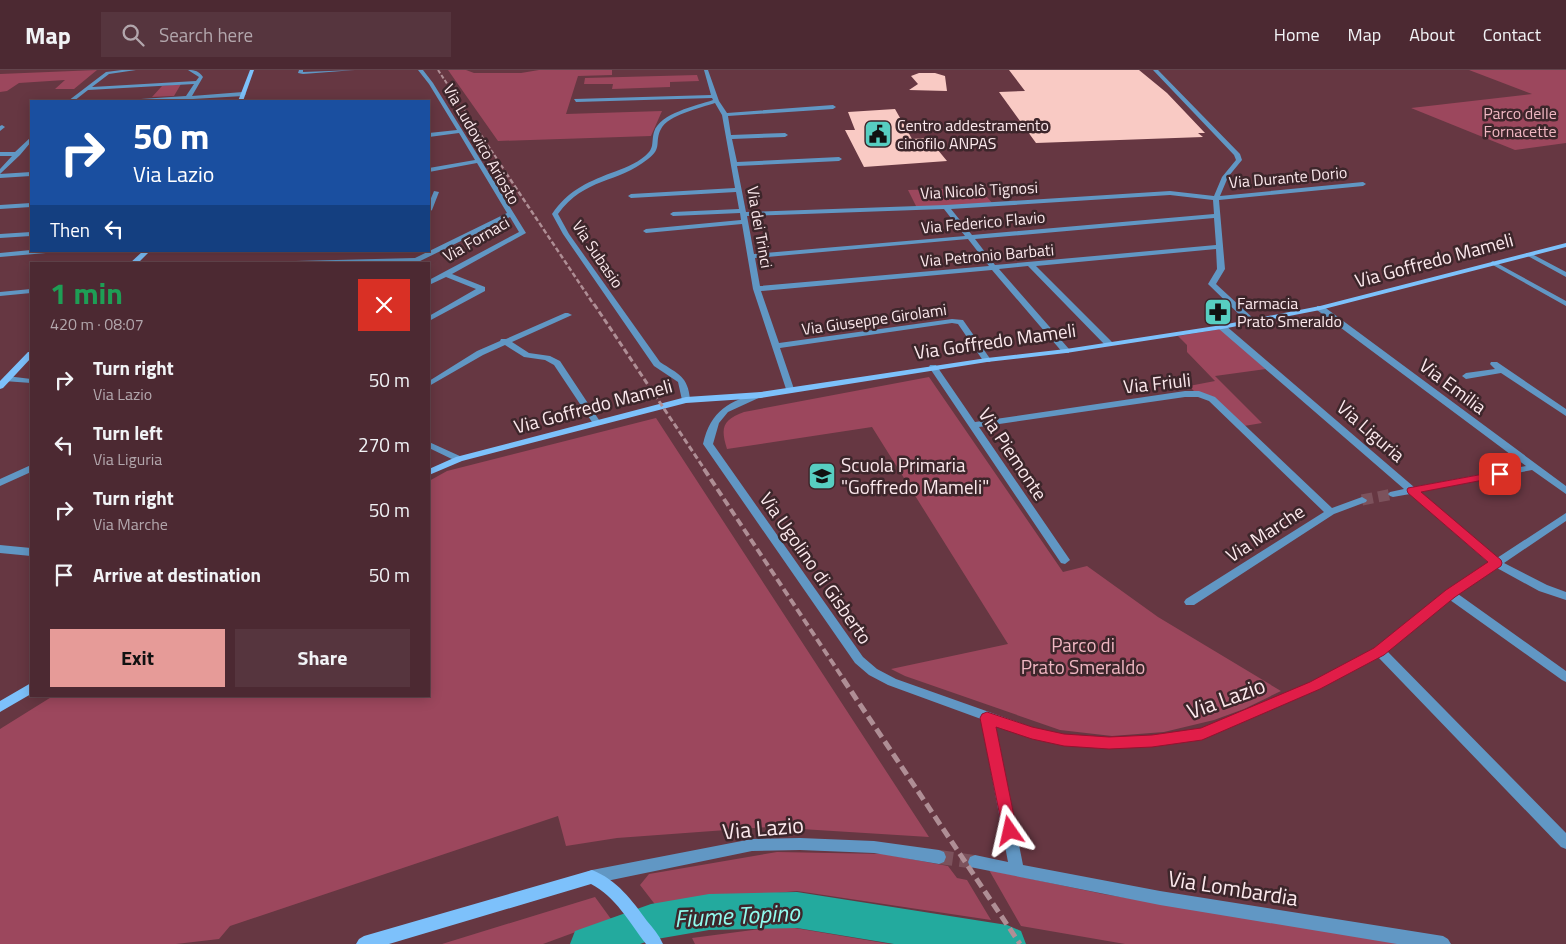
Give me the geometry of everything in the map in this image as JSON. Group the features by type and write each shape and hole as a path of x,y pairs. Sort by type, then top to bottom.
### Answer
{"main road":[{"path":"240,100 252,70"},
{"name":"Via Goffredo Mameli","path":"430,472 459,459 686,400 761,395 987,360 1066,351 1251,321 1320,308 1566,245"},
{"path":"134,262 146,252"},
{"path":"0,386 30,355"},
{"path":"0,706 30,689"},
{"path":"364,944 592,877 600,880 614,892 655,944"}],"street":[{"path":"72,100 108,73 134,70"},
{"path":"188,98 200,77 199,74 190,70"},
{"path":"301,70 300,72 303,73 353,70"},
{"name":"Via Ludovico Ariosto","path":"412,262 511,214 431,83 420,70"},
{"name":"Via dei Trinci","path":"706,70 715,99 724,115 730,137 757,290 790,389"},
{"path":"1155,70 1238,154 1239,160 1224,177 1216,198 1221,270 1212,284 1251,321"},
{"path":"88,89 198,82"},
{"path":"157,100 243,94"},
{"path":"576,100 715,99"},
{"name":"Via Subasio","path":"686,400 685,385 679,377 657,364 566,234 556,214 559,206 583,187 597,179 645,160 653,154 656,148 656,136 660,125 683,112 715,99"},
{"path":"724,115 833,107"},
{"path":"430,135 459,131"},
{"path":"730,137 785,135"},
{"path":"0,172 30,140"},
{"path":"0,154 30,150"},
{"path":"735,164 839,159"},
{"path":"430,170 478,161"},
{"path":"0,176 30,174"},
{"name":"Via Durante Dorio","path":"1216,198 1363,184"},
{"path":"631,196 740,190"},
{"path":"430,207 436,192"},
{"name":"Via Nicolò Tignosi","path":"744,216 946,207 1170,193 1216,198"},
{"path":"0,207 30,205"},
{"path":"946,207 994,268 1066,351"},
{"name":"Via Fornaci","path":"430,282 523,233 511,214"},
{"path":"673,214 744,216"},
{"path":"646,231 744,216"},
{"name":"Via Federico Flavio","path":"752,256 1217,216"},
{"path":"0,236 30,234"},
{"name":"Via Petronio Barbati","path":"757,290 1219,247"},
{"path":"0,255 34,252"},
{"path":"1528,254 1566,275"},
{"path":"344,262 416,260"},
{"path":"1493,263 1566,304"},
{"path":"1030,264 1108,344"},
{"path":"430,318 482,289 446,274"},
{"path":"0,294 30,291"},
{"name":"Via Emilia","path":"1320,308 1566,491"},
{"path":"430,383 480,353 568,314"},
{"name":"Via Giuseppe Girolami","path":"775,346 960,322 987,360"},
{"name":"Via Liguria","path":"1222,326 1496,563 1543,588 1566,596"},
{"path":"504,341 527,355 547,358 557,362 596,424"},
{"path":"1494,364 1566,413"},
{"name":"Via Piemonte","path":"933,368 1065,560"},
{"path":"1466,376 1502,370"},
{"path":"7,379 30,381"},
{"name":"Via Friuli","path":"973,425 1185,394 1199,394 1212,399 1330,512"},
{"name":"Via Ugolino di Gisberto","path":"761,395 723,411 714,421 708,444 797,572 859,660 872,672 892,682 987,718"},
{"path":"430,445 459,459"},
{"path":"0,483 30,468"},
{"path":"1393,494 1535,468"},
{"name":"Via Marche","path":"1190,602 1330,512 1362,500"},
{"name":"Via Lazio","path":"987,718 1032,733 1064,740 1109,743 1152,741 1202,734 1315,686 1379,652 1450,594 1566,516"},
{"path":"0,550 30,552"},
{"path":"1450,594 1566,677"},
{"path":"1379,652 1566,843"},
{"path":"975,862 1017,869 987,718"},
{"name":"Via Lazio","path":"592,877 752,845 800,844 874,847 939,857"},
{"name":"Via Lombardia","path":"1017,869 1160,898 1443,944"}],"green space":[{"path":"97,70 74,89 55,89 65,80 19,83 7,91 0,92 0,74"},
{"path":"448,70 466,70 474,73 521,73 539,70 612,70 612,75 578,76 566,114 662,111 651,136 498,141"},
{"name":"Parco delle Fornacette","path":"1469,70 1566,70 1566,143 1515,150 1411,108 1532,94"},
{"path":"697,75 699,81 670,82 670,87 612,89 613,84 584,84 585,78"},
{"path":"181,84 174,96 152,97 162,86"},
{"path":"979,188 993,204 917,208 908,190"},
{"path":"1221,329 1266,369 1215,376 1262,423 1244,426 1215,398 1195,392 1189,386 1215,381 1187,352 1187,345 1178,336"},
{"name":"Parco di Prato Smeraldo","path":"929,377 1063,572 1087,566 1158,617 1281,691 1244,709 1214,720 1164,732 1112,736 1060,730 905,676 891,669 1008,644 872,427 727,449 724,430 728,421 744,412"},
{"path":"656,418 929,837 769,827 617,838 566,846 558,816 230,926 219,939 176,944 0,944 0,729 51,697 430,697 430,480 447,471"},
{"path":"777,852 884,854 948,866 957,878 967,880 991,920 797,891 697,900 657,907 640,885 649,874"},
{"path":"989,870 1103,894 1409,944 1125,944 1021,926"},
{"path":"595,897 611,919 543,944 442,944"},
{"path":"783,926 890,944 695,944 692,938"}],"building":[{"path":"1009,70 1139,70 1167,93 1205,133 1198,133 1203,137 1036,143 999,92 1025,91"},
{"path":"919,73 935,73 945,76 947,91 909,90 918,84 911,76"},
{"name":"Centro addestramento cinofilo ANPAS","path":"895,109 912,139 928,138 947,161 864,167 845,130 855,130 848,112"}],"waterway":[{"name":"Fiume Topino","path":"589,944 651,922 709,912 797,910 1007,944"}],"tunnel":[{"path":"1362,500 1393,494"},
{"path":"939,857 975,862"}],"railway":[{"path":"438,70 507,174"},
{"path":"506,173 594,305"},
{"path":"594,304 705,470"},
{"path":"704,469 844,680"},
{"path":"843,679 1020,944"}],"place":[{"name":"Centro addestramento cinofilo ANPAS","path":"878,134"},
{"name":"Farmacia Prato Smeraldo","path":"1218,312"},
{"name":"Scuola Primaria \"Goffredo Mameli\"","path":"822,476"}],"route":[{"path":"1010,831 987,718 1032,733 1064,740 1109,743 1152,741 1202,734 1315,686 1379,652 1450,594 1496,563 1412,490 1500,474"}]}
